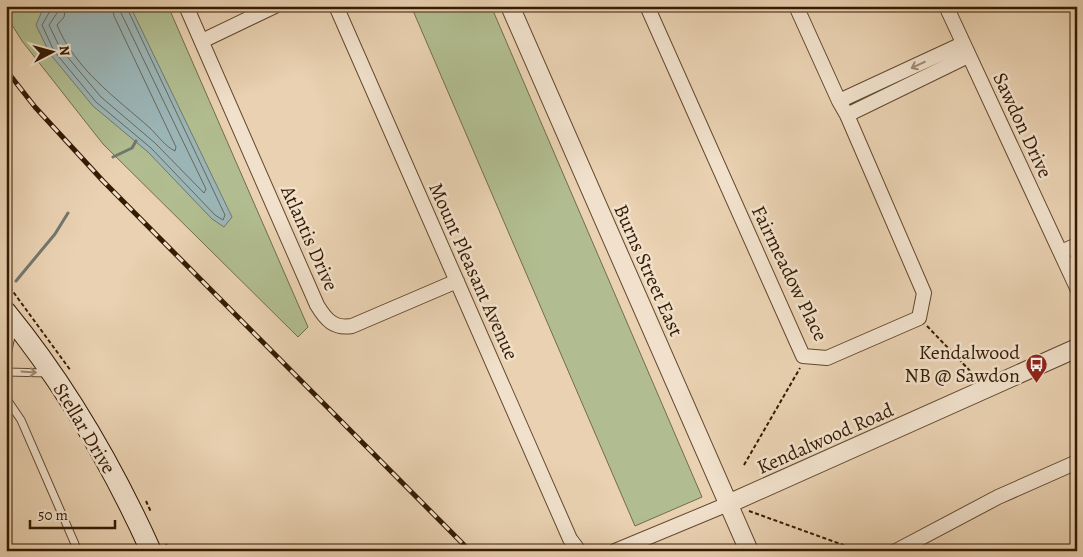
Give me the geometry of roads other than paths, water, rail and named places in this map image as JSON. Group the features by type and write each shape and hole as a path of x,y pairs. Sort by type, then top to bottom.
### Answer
{"main road":[{"name":"Stellar Drive","path":"10,317 52,374 118,482 152,551"}],"street":[{"name":"Atlantis Drive","path":"186,6 317,305 329,322 338,326 352,326 457,281"},
{"path":"202,41 275,6"},
{"name":"Mount Pleasant Avenue","path":"336,6 570,538 579,551"},
{"name":"Burns Street East","path":"510,6 749,551"},
{"name":"Fairmeadow Place","path":"647,6 804,356 827,358 920,318 924,293 847,115"},
{"path":"796,6 847,115 965,50"},
{"name":"Sawdon Drive","path":"946,6 1077,288"},
{"path":"839,101 965,50"},
{"path":"1061,252 1077,245"},
{"name":"Kendalwood Road","path":"728,504 1077,348"},
{"path":"896,551 998,497 1077,462"},
{"path":"615,551 728,504"}],"lane":[{"path":"6,359 10,317"},
{"path":"6,372 52,374"},
{"path":"6,398 21,420 78,551"}],"water":[{"path":"51,6 130,6 232,217 224,227 212,219 148,152 93,106 50,54 36,25 42,11"}],"waterway":[{"path":"113,157 132,148 136,141"},
{"path":"16,281 55,234 68,213"}],"railway":[{"path":"6,70 35,107 103,181 470,551"}],"place":[{"name":"Kendalwood NB @ Sawdon","path":"1036,383"}]}
